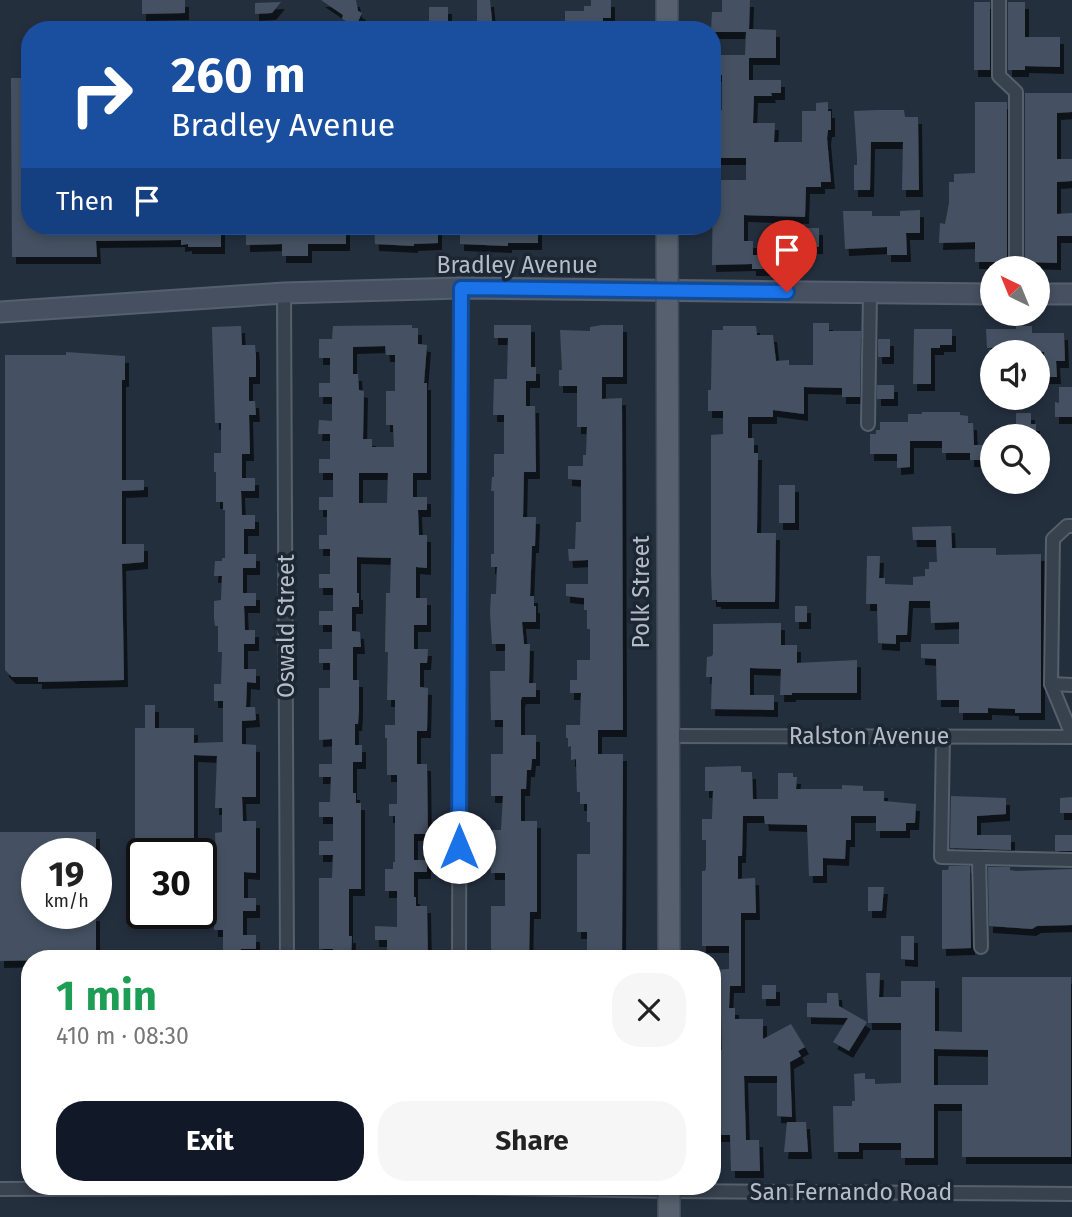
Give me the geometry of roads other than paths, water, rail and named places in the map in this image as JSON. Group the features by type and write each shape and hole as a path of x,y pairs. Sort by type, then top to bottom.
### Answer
{"main road":[{"path":"667,0 667,21"},
{"name":"Polk Street","path":"667,235 669,950"},
{"path":"669,1195 669,1217"}],"street":[{"path":"999,0 999,76 1016,92 1016,256"},
{"path":"459,950 461,288"},
{"name":"Bradley Avenue","path":"0,312 284,293 461,288 980,294"},
{"name":"Oswald Street","path":"284,293 288,950"},
{"path":"868,424 870,293"},
{"path":"1050,294 1072,294"},
{"path":"1072,526 1067,526 1053,539 1052,684 1072,736"},
{"path":"1052,684 1072,685"},
{"name":"Ralston Avenue","path":"667,736 1072,736"},
{"path":"943,737 942,857 1072,860"},
{"path":"979,858 981,947"},
{"name":"San Fernando Road","path":"0,1189 21,1189"},
{"name":"San Fernando Road","path":"721,1190 1072,1194"}]}
